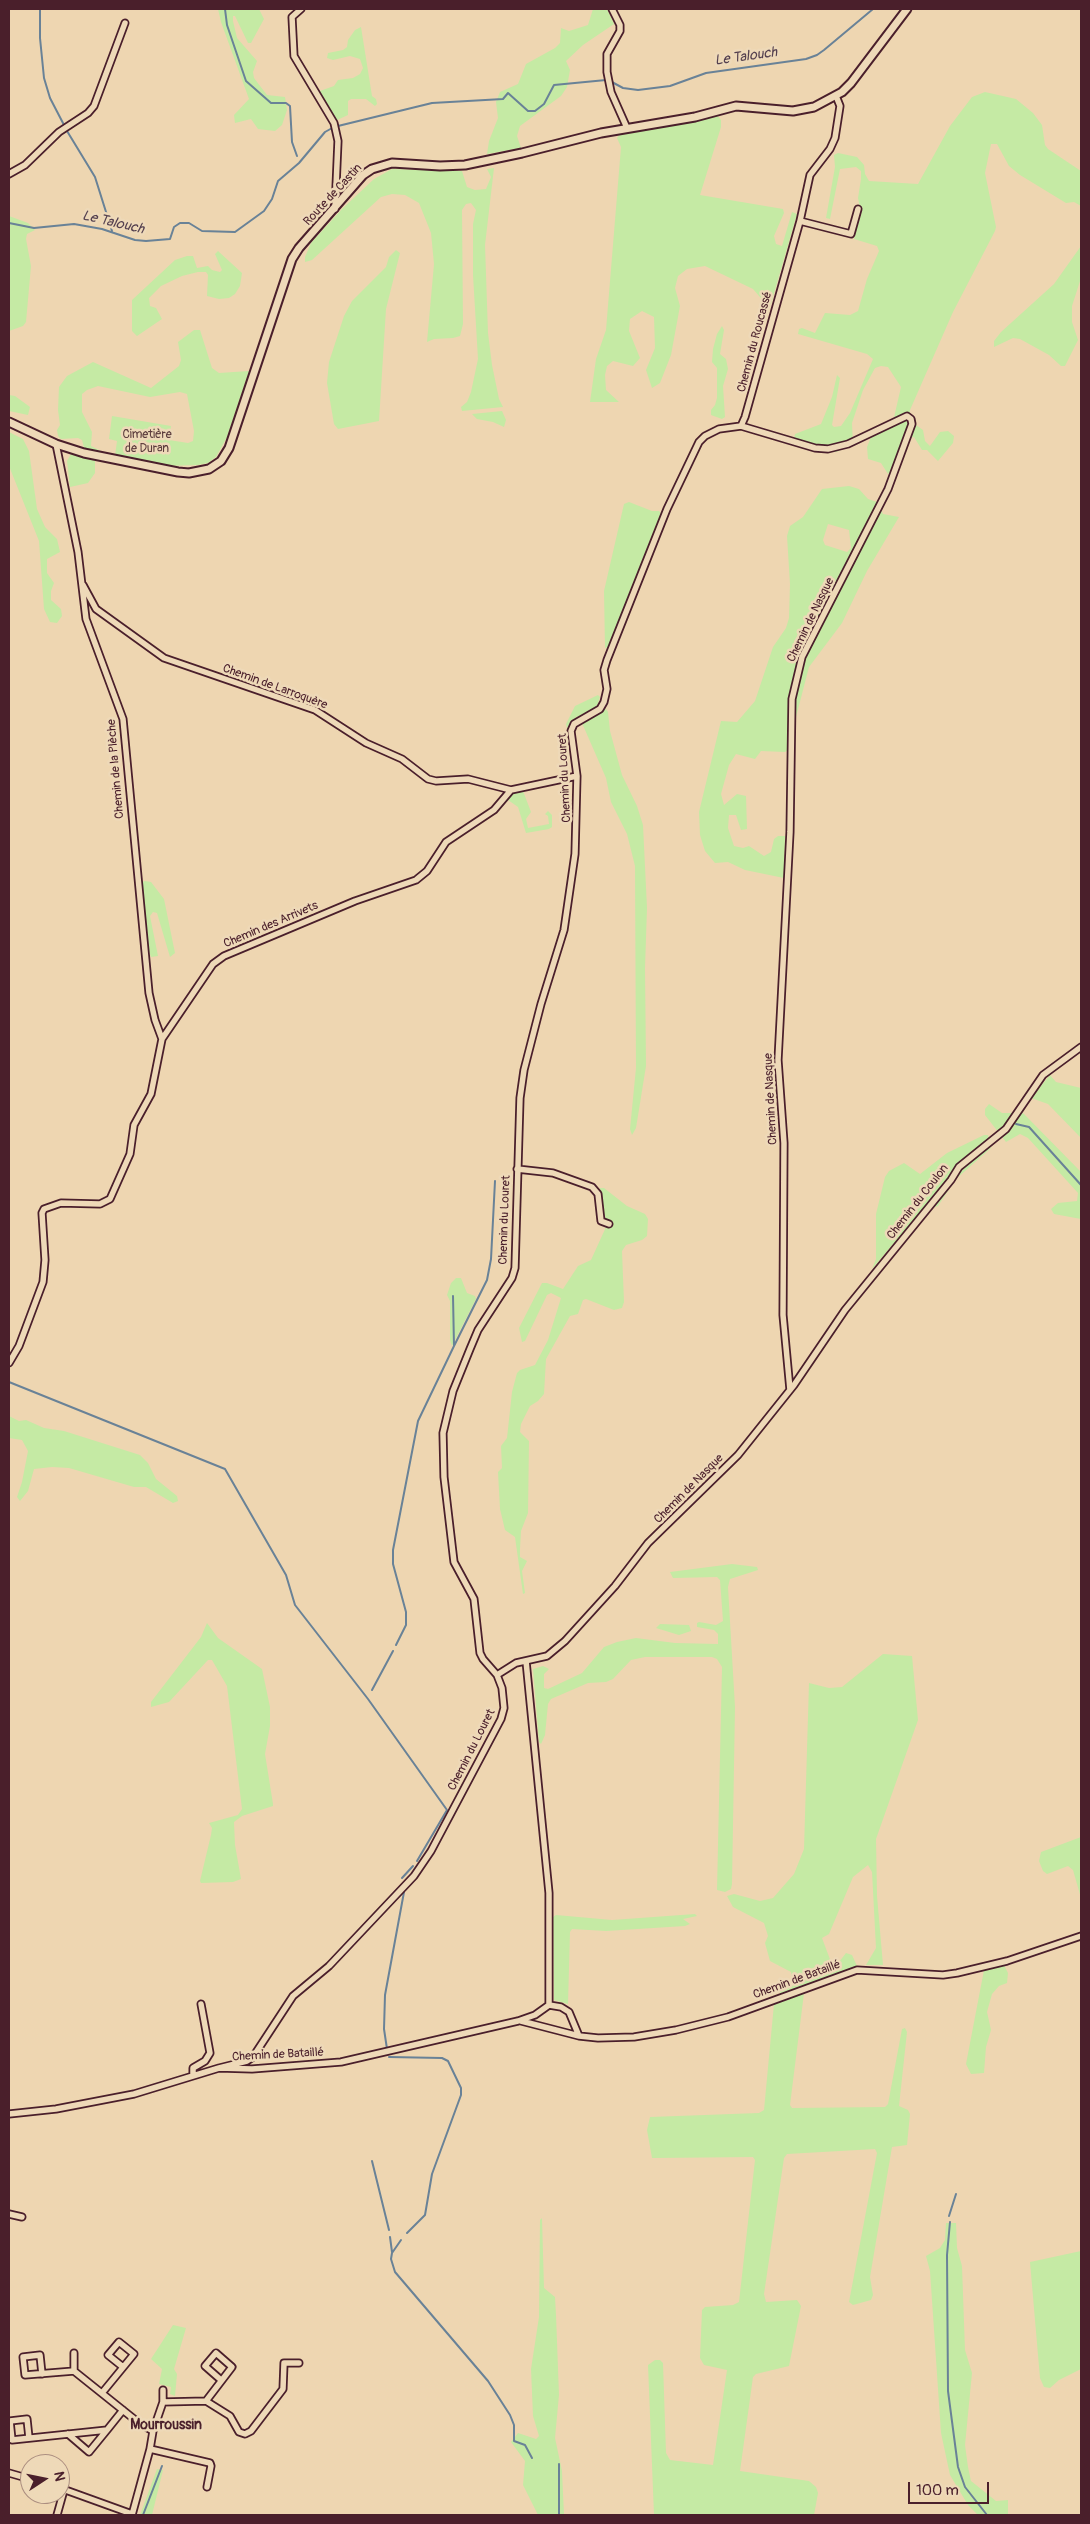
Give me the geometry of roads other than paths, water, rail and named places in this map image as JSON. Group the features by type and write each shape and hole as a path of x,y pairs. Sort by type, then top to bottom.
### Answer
{"street":[{"path":"302,9 292,17 294,56 334,123 338,140 335,209"},
{"path":"612,9 620,25 620,31 607,54 609,84 628,128"},
{"name":"Route de Castin","path":"9,422 56,444 111,460 178,472 200,472 216,466 230,448 292,259 299,248 363,175 382,164 392,162 440,166 465,165 628,128 695,118 736,106 780,111 805,110 823,104 851,83 907,9"},
{"path":"9,174 25,164 58,132 88,113 94,106 125,23"},
{"name":"Chemin du Roucassé","path":"741,426 800,221 810,175 830,149 835,138 840,106 836,96"},
{"path":"800,221 851,234 858,209"},
{"name":"Chemin de Nasque","path":"497,1675 507,1667 547,1656 565,1641 614,1586 648,1543 738,1455 790,1390 783,1316 784,1134 778,1060 790,832 792,699 802,657 888,489 912,424 910,417 904,417 848,444 828,449 816,448 741,426"},
{"name":"Chemin du Louret","path":"219,2068 247,2061 253,2057 293,1996 329,1966 420,1867 431,1851 501,1718 504,1698 497,1675 480,1653 474,1599 454,1562 442,1449 453,1391 461,1369 478,1330 512,1278 514,1268 520,1098 524,1070 547,981 564,930 572,882 577,828 577,776 571,731 578,720 600,709 604,702 607,689 604,670 607,660 667,509 699,442 710,433 719,429 741,426"},
{"name":"Chemin de la Plèche","path":"56,444 78,552 90,634 123,719 149,993 154,1020 162,1039"},
{"name":"Chemin de Larroquère","path":"80,576 87,596 96,609 164,658 315,710 366,743 402,759 428,779 468,779 511,790"},
{"path":"511,790 577,776"},
{"name":"Chemin des Arrivets","path":"9,1363 19,1346 44,1282 45,1260 42,1213 44,1209 54,1204 100,1204 110,1199 130,1154 134,1125 151,1094 162,1039 218,960 355,901 422,876 446,842 494,810 511,790"},
{"name":"Chemin du Coulon","path":"790,1390 845,1310 951,1180 959,1166 1006,1129 1044,1075 1081,1046"},
{"path":"517,1169 553,1172 592,1187 598,1194 601,1221 609,1224"},
{"path":"526,1661 549,1893 549,2005 561,2007 568,2012 578,2036"},
{"name":"Chemin de Bataillé","path":"518,2021 578,2036 598,2038 634,2037 676,2030 728,2017 856,1970 943,1975 957,1973 1007,1961 1081,1936"},
{"path":"193,2074 193,2068 206,2061 210,2054 201,2004"},
{"name":"Chemin de Bataillé","path":"9,2114 56,2109 134,2094 219,2068 252,2069 341,2062 518,2021 535,2015 549,2005"},
{"path":"9,2214 22,2217"},
{"path":"102,2394 134,2354 119,2342 108,2355 122,2368"},
{"path":"74,2353 74,2371"},
{"path":"206,2401 232,2367 216,2353 205,2366 221,2380"},
{"path":"42,2374 40,2355 23,2357 25,2376 74,2371 153,2431"},
{"path":"163,2402 206,2401 230,2416 238,2432 249,2433 283,2389 284,2363 299,2362"},
{"path":"70,2492 132,2515 153,2431 163,2402 163,2390"},
{"path":"68,2434 89,2452 123,2410"},
{"path":"29,2438 27,2419 10,2421 12,2440 107,2430"},
{"path":"150,2449 210,2463 207,2487"}],"waterway":[{"path":"40,9 40,38 44,78 50,98 64,125"},
{"path":"225,9 227,25 246,81 271,103 286,103 290,106 292,142 297,156"},
{"name":"Le Talouch","path":"610,81 623,88 638,90 670,86 706,73 806,59 824,50 873,9"},
{"name":"Le Talouch","path":"338,126 432,103 503,99 508,93 528,111 535,111 544,104 554,85 606,80"},
{"name":"Le Talouch","path":"9,223 34,228 74,224 102,229 135,240 146,241 170,239 174,227 180,223 189,223 202,231 235,232 264,211 272,199 278,181 299,163 325,132 334,127"},
{"path":"67,131 95,177 112,231"},
{"path":"1016,1124 1029,1127 1081,1185"},
{"path":"454,1346 487,1280 491,1259 495,1181"},
{"path":"396,1645 406,1625 406,1612 393,1564 393,1550 418,1421 454,1346 453,1296"},
{"path":"9,1382 225,1469 286,1575 295,1605 368,1699 447,1810 417,1861"},
{"path":"372,1690 393,1651"},
{"path":"402,1878 413,1866"},
{"path":"387,2049 384,2029 385,1995 404,1892"},
{"path":"389,2057 442,2058 448,2061 461,2088 461,2095 432,2174 425,2215 407,2233"},
{"path":"372,2161 389,2230"},
{"path":"949,2216 956,2194"},
{"path":"950,2222 947,2255 948,2391 958,2467 965,2487 987,2515"},
{"path":"390,2237 392,2252"},
{"path":"401,2240 392,2253 391,2259 395,2272 488,2381 510,2415 514,2425 514,2441 525,2445 532,2458"},
{"path":"559,2464 559,2515"},
{"path":"143,2515 162,2466"}],"district":[{"name":"Mourroussin","path":"166,2425"}],"park label":[{"name":"Cimetière de Duran","path":"147,442"}]}
